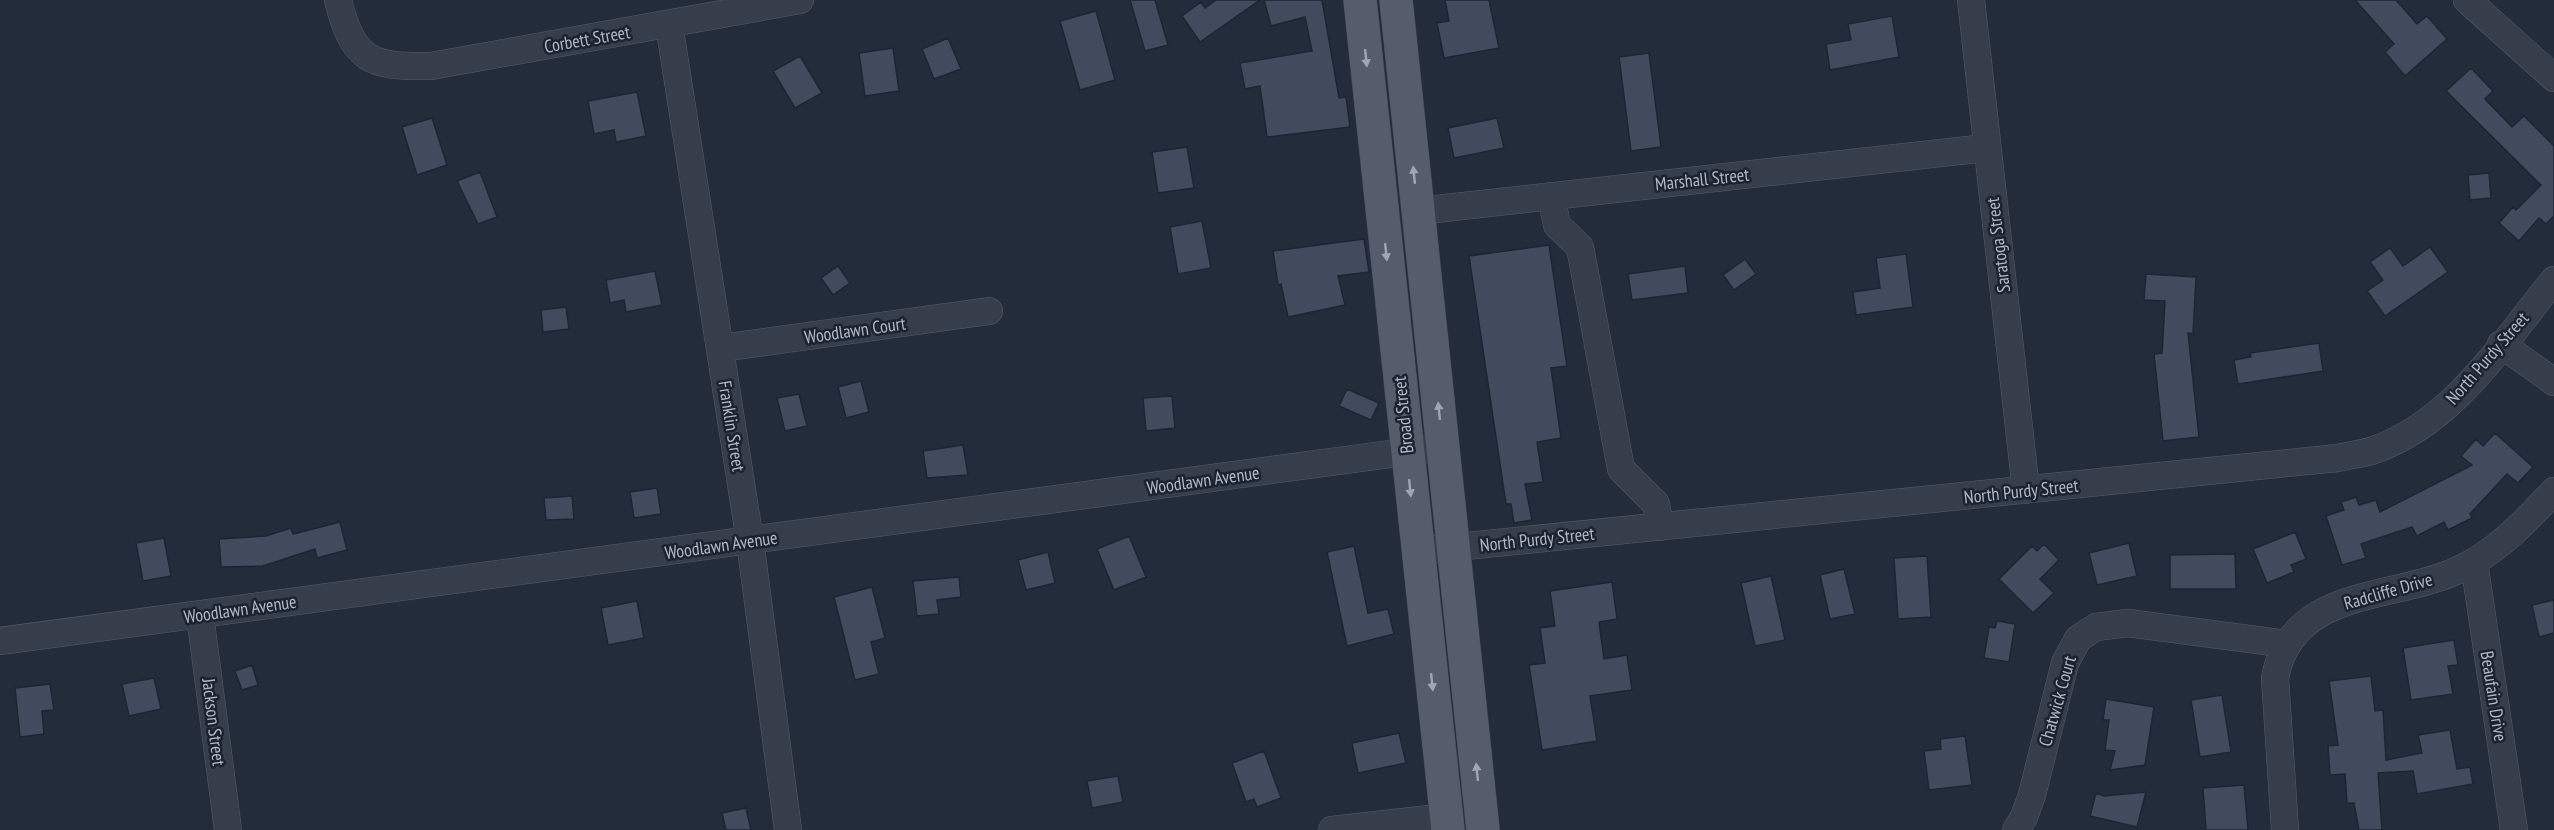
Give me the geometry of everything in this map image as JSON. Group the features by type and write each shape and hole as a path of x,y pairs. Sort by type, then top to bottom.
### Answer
{"main road":[{"name":"Broad Street","path":"1360,0 1417,551 1448,824"},
{"name":"Broad Street","path":"1396,0 1483,830"}],"street":[{"name":"Corbett Street","path":"338,0 349,37 373,61 392,67 431,66 669,24 700,9 800,0"},
{"name":"Saratoga Street","path":"1971,0 2026,490"},
{"path":"2467,0 2554,78"},
{"name":"Franklin Street","path":"669,24 750,542 789,830"},
{"name":"Marshall Street","path":"1418,211 1986,148"},
{"path":"1551,196 1557,225 1580,248 1621,469 1656,504 1660,527"},
{"name":"North Purdy Street","path":"1417,551 2338,458 2375,450 2408,433 2442,410 2554,280"},
{"name":"Woodlawn Court","path":"721,348 989,311"},
{"path":"2501,344 2554,382"},
{"name":"Woodlawn Avenue","path":"0,641 750,542 1442,447"},
{"name":"Radcliffe Drive","path":"2285,830 2276,678 2278,663 2288,644 2301,628 2334,607 2453,573 2474,562 2494,549 2554,492"},
{"name":"Beaufain Drive","path":"2474,562 2514,830"},
{"name":"Jackson Street","path":"200,615 228,830"},
{"name":"Chatwick Court","path":"2016,830 2024,817 2032,795 2065,663 2078,639 2088,632 2110,624 2128,623 2288,644"},
{"path":"1332,830 1448,824"}],"building":[{"path":"1130,0 1155,0 1168,45 1145,51"},
{"path":"1216,0 1260,0 1200,42 1182,16 1201,2 1205,8"},
{"path":"1264,0 1322,0 1339,98 1346,97 1350,127 1267,137 1260,86 1245,89 1240,63 1312,51 1305,17 1271,26"},
{"path":"1445,0 1489,0 1499,48 1444,58 1437,23 1449,21"},
{"path":"2355,0 2396,0 2417,24 2427,16 2447,39 2405,76 2385,52 2394,44"},
{"path":"1096,11 1115,80 1080,90 1060,21"},
{"path":"1892,16 1899,57 1830,70 1826,44 1851,40 1848,24"},
{"path":"948,38 961,69 934,79 922,49"},
{"path":"893,48 899,91 865,96 859,53"},
{"path":"1649,53 1661,147 1631,151 1619,57"},
{"path":"800,56 822,93 795,108 773,71"},
{"path":"2471,68 2493,91 2485,99 2512,127 2524,116 2554,146 2554,216 2546,224 2539,218 2519,241 2499,223 2513,207 2516,210 2541,185 2446,91"},
{"path":"637,92 646,136 616,142 614,130 594,134 588,101"},
{"path":"432,118 447,165 417,175 402,127"},
{"path":"1497,118 1504,148 1454,158 1448,128"},
{"path":"1187,147 1194,188 1158,193 1152,152"},
{"path":"480,172 497,217 478,224 457,181"},
{"path":"2489,173 2491,198 2470,200 2468,175"},
{"path":"1202,221 1211,268 1178,274 1170,227"},
{"path":"1364,239 1369,272 1338,276 1345,305 1288,317 1281,284 1278,285 1273,251"},
{"path":"1549,245 1567,366 1551,368 1561,438 1537,442 1543,482 1525,484 1532,520 1514,523 1511,504 1506,504 1469,256"},
{"path":"2430,247 2448,272 2385,316 2367,291 2383,280 2370,262 2390,248 2403,266"},
{"path":"1906,254 1913,307 1856,315 1853,292 1880,288 1876,258"},
{"path":"1745,259 1756,274 1734,290 1723,275"},
{"path":"838,266 850,283 833,295 821,278"},
{"path":"1685,266 1688,293 1632,300 1628,274"},
{"path":"655,271 662,305 626,312 624,300 610,303 606,280"},
{"path":"2146,274 2196,277 2193,334 2188,333 2199,437 2163,441 2154,354 2162,353 2165,301 2144,300"},
{"path":"566,307 569,329 543,332 541,310"},
{"path":"2319,343 2323,371 2238,384 2234,360 2251,357 2250,353"},
{"path":"861,381 869,412 846,418 838,387"},
{"path":"1347,389 1379,403 1371,420 1339,406"},
{"path":"799,394 807,426 785,431 777,398"},
{"path":"1172,396 1175,428 1146,431 1143,398"},
{"path":"2495,433 2533,467 2518,483 2507,474 2470,514 2472,518 2448,530 2444,522 2417,536 2412,527 2361,544 2366,558 2342,565 2326,516 2344,510 2341,502 2356,497 2359,505 2376,500 2380,512 2472,465 2461,456 2476,439 2483,446"},
{"path":"963,445 968,475 927,478 923,451"},
{"path":"657,488 661,514 634,518 630,492"},
{"path":"572,496 574,519 546,520 544,498"},
{"path":"340,522 347,550 317,558 315,549 263,566 221,567 219,539 266,536 291,528 293,534"},
{"path":"2295,532 2306,559 2291,565 2294,572 2267,583 2253,549"},
{"path":"1129,536 1146,577 1114,590 1097,549"},
{"path":"164,538 171,576 143,581 136,543"},
{"path":"2129,543 2137,576 2097,585 2089,553"},
{"path":"2044,544 2059,560 2040,579 2054,593 2033,613 1999,579 2032,546 2037,551"},
{"path":"1354,546 1368,613 1388,609 1394,634 1347,646 1327,552"},
{"path":"1048,552 1055,583 1026,590 1018,560"},
{"path":"2235,554 2236,589 2170,589 2170,555"},
{"path":"1927,556 1931,617 1898,619 1894,558"},
{"path":"1844,569 1855,614 1830,619 1820,575"},
{"path":"1771,576 1785,640 1755,646 1741,583"},
{"path":"959,577 961,597 937,600 939,614 917,616 913,581"},
{"path":"1612,582 1617,619 1599,622 1604,659 1627,655 1632,690 1590,696 1597,741 1542,750 1529,665 1545,663 1540,628 1555,626 1550,591"},
{"path":"872,587 885,638 871,642 879,674 855,680 834,597"},
{"path":"2554,600 2554,633 2539,637 2532,605"},
{"path":"637,601 644,638 608,645 601,608"},
{"path":"1997,621 2015,624 2009,662 1984,658 1989,627 1995,628"},
{"path":"2454,640 2458,665 2448,666 2453,694 2411,700 2403,648"},
{"path":"252,665 258,685 242,690 235,671"},
{"path":"2371,676 2375,711 2383,710 2386,760 2422,753 2418,735 2450,730 2457,769 2470,767 2473,784 2417,794 2413,771 2378,773 2382,830 2359,830 2354,803 2347,803 2345,774 2330,775 2328,746 2338,745 2329,681"},
{"path":"154,678 161,709 129,716 122,684"},
{"path":"50,684 54,710 42,711 44,734 20,737 15,688"},
{"path":"2222,695 2231,752 2200,757 2191,700"},
{"path":"2106,699 2154,707 2145,765 2110,770 2115,751 2105,750 2109,720 2103,720"},
{"path":"1399,733 1406,763 1358,773 1352,743"},
{"path":"1965,736 1972,785 1929,790 1924,751 1941,749 1940,739"},
{"path":"1264,751 1281,798 1257,807 1254,799 1246,802 1232,763"},
{"path":"1118,776 1123,802 1092,808 1087,781"},
{"path":"2244,785 2248,830 2206,830 2203,788"},
{"path":"2146,792 2137,827 2090,816 2096,793 2104,796"},
{"path":"746,808 751,830 726,830 722,813"}]}
